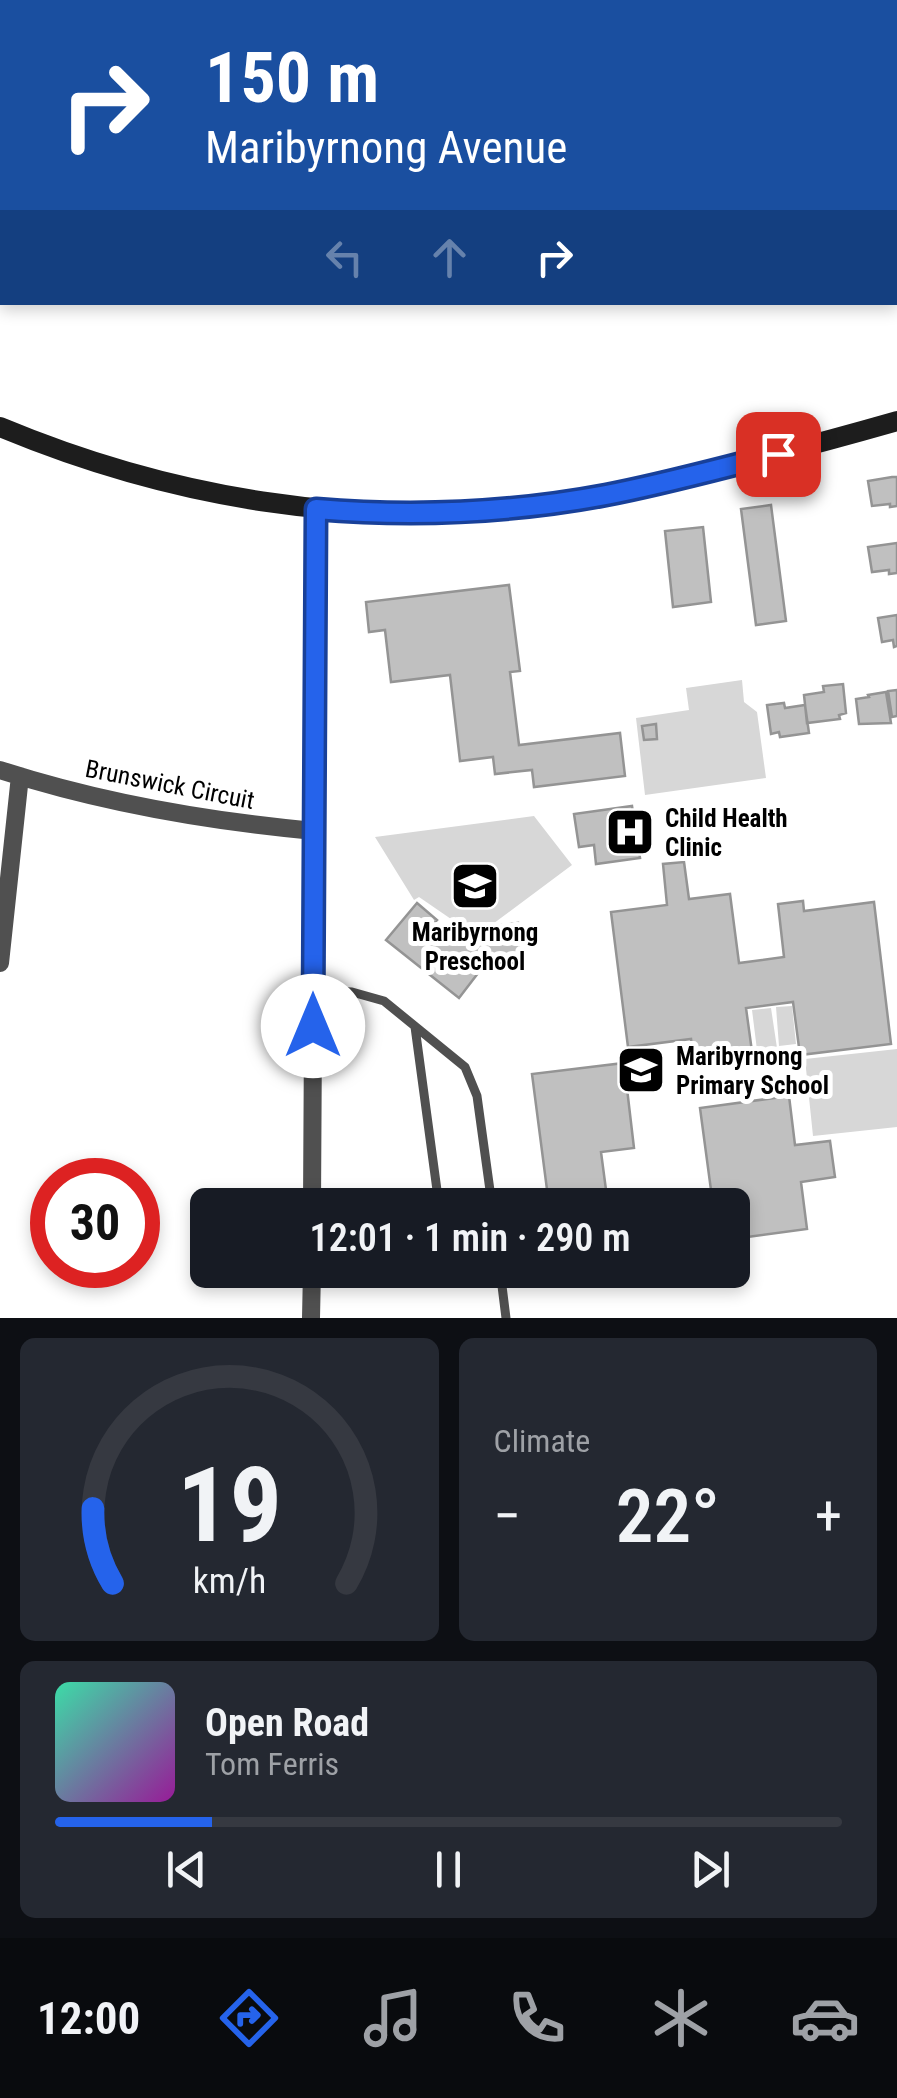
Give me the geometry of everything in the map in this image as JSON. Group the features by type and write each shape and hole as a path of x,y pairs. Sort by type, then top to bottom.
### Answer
{"street":[{"path":"0,426 80,458 220,495 316,509 454,513 575,500 659,484 897,422"},
{"path":"312,1188 316,509"},
{"name":"Brunswick Circuit","path":"0,770 136,806 254,826 314,831"},
{"path":"0,963 20,776"},
{"path":"311,1318 312,1288"}],"lane":[{"path":"313,990 352,992 384,1001 465,1067 477,1096 490,1188"},
{"path":"415,1026 437,1188"},
{"path":"503,1288 506,1318"}],"shaded area":[{"path":"742,680 744,702 757,712 766,778 645,795 636,718 689,710 686,688"},
{"name":"Maribyrnong Preschool","path":"534,816 572,865 486,929 467,930 419,897 414,900 375,837"},
{"path":"792,1006 796,1044 779,1046 776,1007"},
{"path":"771,1008 777,1048 757,1050 752,1010"},
{"path":"897,1049 897,1127 813,1136 805,1059"}],"building":[{"path":"897,477 897,506 872,506 868,481"},
{"path":"771,505 786,621 756,625 741,509"},
{"path":"703,527 711,602 673,607 665,531"},
{"path":"897,543 897,573 872,572 868,547"},
{"path":"509,585 520,671 510,672 519,745 620,733 625,776 534,787 532,770 495,774 493,757 460,761 450,675 391,682 385,630 369,632 366,602"},
{"path":"897,615 894,647 893,640 882,642 878,618"},
{"path":"843,684 846,713 839,715 840,719 807,723 804,695 824,692 823,686"},
{"path":"897,690 897,716 892,717 888,691"},
{"path":"886,692 891,723 859,724 856,699"},
{"path":"784,703 785,708 805,705 809,733 780,737 779,732 771,734 767,705"},
{"path":"656,724 657,739 644,740 642,726"},
{"path":"632,806 640,858 596,864 594,845 579,847 574,814"},
{"path":"684,862 689,899 730,894 739,963 784,957 778,904 803,901 804,911 874,902 891,1044 800,1055 793,1002 746,1008 753,1059 694,1066 691,1039 628,1047 611,912 667,905 663,864"},
{"path":"417,903 437,920 430,927 441,936 493,931 492,926 518,923 522,965 482,968 459,998 386,940"},
{"path":"624,1063 634,1148 601,1152 606,1188 547,1188 532,1074"},
{"path":"789,1096 795,1145 830,1141 835,1177 801,1182 807,1229 750,1237 750,1188 711,1188 700,1108"}],"place":[{"name":"Child Health Clinic","path":"630,832"},
{"name":"Maribyrnong Preschool","path":"475,886"},
{"name":"Maribyrnong Primary School","path":"641,1070"}],"route":[{"path":"313,1026 316,509 440,513 537,506 609,495 778,454"}]}
